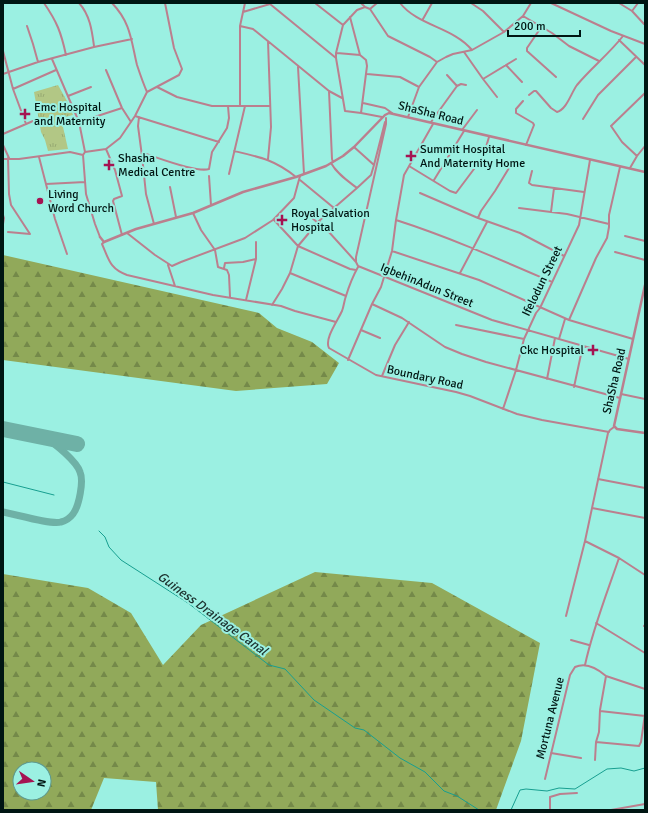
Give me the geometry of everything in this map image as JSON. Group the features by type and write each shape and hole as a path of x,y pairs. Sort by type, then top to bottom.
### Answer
{"street":[{"path":"44,3 57,22 66,55"},
{"path":"79,3 87,15 91,27 94,47"},
{"path":"112,3 120,11 126,22 132,39 138,67 147,92"},
{"path":"85,152 106,149 120,138 135,116 147,92 179,74 182,69 174,48 165,3"},
{"path":"240,106 240,26 245,3"},
{"path":"315,3 343,25"},
{"path":"360,3 370,9 388,36 437,62"},
{"path":"370,9 377,3"},
{"path":"400,3 406,10 459,38 472,50"},
{"path":"423,19 432,3"},
{"path":"471,3 483,11 504,32"},
{"path":"408,117 419,87 437,62 446,57 472,50 504,32 524,16 531,3"},
{"path":"551,3 623,36 645,44"},
{"path":"619,3 632,10 644,24"},
{"path":"632,10 638,3"},
{"path":"243,12 269,4 336,58"},
{"path":"365,7 357,10 343,25 336,58 345,111 382,118"},
{"path":"524,16 542,26 569,46 600,61"},
{"path":"350,17 360,55"},
{"path":"27,26 38,62"},
{"path":"240,26 253,29 329,91 343,98"},
{"path":"542,26 527,48 527,51 556,77"},
{"path":"529,95 536,91 551,108 557,112 559,111 577,86 623,36"},
{"path":"3,74 38,62 94,47 132,39"},
{"path":"619,40 645,65"},
{"path":"268,41 271,127 268,159"},
{"path":"3,51 13,89 26,124"},
{"path":"464,52 497,97"},
{"path":"336,53 360,55 366,60 367,74 361,113"},
{"path":"583,118 598,95 636,57"},
{"path":"52,59 79,122 85,152 85,182 94,224 104,242 102,244 109,261 118,272 212,295 272,305 336,322"},
{"path":"483,79 516,59"},
{"path":"506,65 522,82"},
{"path":"298,67 304,174"},
{"path":"13,89 56,70"},
{"path":"106,70 122,108 131,122"},
{"path":"367,74 400,76 419,87"},
{"path":"447,75 457,86"},
{"path":"348,360 381,287 392,251 404,175 432,123 457,86 461,84 466,85"},
{"path":"68,96 91,87"},
{"path":"157,87 177,97 212,106 270,106"},
{"path":"329,91 332,162 335,170 357,188"},
{"path":"637,156 622,142 611,126 645,93"},
{"path":"523,101 516,110 516,113 533,122 534,125 526,145"},
{"path":"363,103 385,108 393,114"},
{"path":"142,156 146,154 187,167 207,170 209,168 212,152 227,128 229,118 228,106"},
{"path":"229,174 245,106"},
{"path":"79,122 122,108"},
{"path":"434,180 477,110"},
{"path":"356,262 387,113"},
{"name":"ShaSha Road","path":"104,242 136,229 192,213 243,192 300,178 304,174 332,162 354,147 387,113 645,172"},
{"path":"135,116 219,142"},
{"path":"140,117 138,126 146,194 154,224"},
{"path":"272,305 290,273 298,246 319,222 370,175 386,124 386,118"},
{"path":"3,134 33,121"},
{"path":"409,166 450,191 454,193 457,192 483,157 489,137"},
{"path":"3,145 8,158 9,194 11,205 30,234 8,232"},
{"path":"630,169 637,156 645,146"},
{"path":"354,147 374,165 376,169"},
{"path":"106,149 115,170 122,196 114,199 113,201 122,235"},
{"path":"234,151 268,159 285,168 296,178"},
{"path":"3,158 39,157 70,152 84,155"},
{"path":"39,157 55,219 67,254"},
{"name":"Ifelodun Street","path":"503,409 527,331 536,312 540,308 578,229 590,160"},
{"path":"569,320 596,258 607,238 609,215 620,167"},
{"path":"478,218 509,168"},
{"path":"532,171 530,184 584,192"},
{"path":"209,176 211,205"},
{"path":"168,265 172,266 245,238 273,220 294,198 300,178 334,208"},
{"path":"46,184 85,182"},
{"path":"170,187 176,217"},
{"path":"551,212 554,188"},
{"path":"420,193 487,222 520,233 564,256"},
{"path":"519,208 580,217 609,224"},
{"path":"304,211 319,222 358,266"},
{"path":"192,213 201,230 215,250 218,267 227,270 229,275 230,297"},
{"path":"3,215 3,224"},
{"path":"273,220 298,246 350,269 356,270"},
{"path":"396,220 473,248 552,282"},
{"path":"460,273 487,222"},
{"path":"127,233 168,265 175,286"},
{"path":"624,236 645,241"},
{"path":"246,300 256,259 256,242"},
{"path":"392,251 460,273 496,287 565,319 633,340"},
{"path":"615,252 645,260"},
{"path":"224,268 225,263 256,259"},
{"name":"Boundary Road","path":"358,266 328,346 348,360 371,373 382,377 412,382 463,394 517,414 609,432"},
{"name":"IgbehinAdun Street","path":"358,266 454,306 492,320 629,359"},
{"path":"290,273 346,296"},
{"name":"ShaSha Road","path":"645,285 644,296 614,427 645,432"},
{"path":"372,304 409,322 430,338 445,347 462,354 574,387 620,398"},
{"path":"559,339 565,319"},
{"path":"382,377 395,345 409,322"},
{"path":"456,325 524,340"},
{"path":"361,330 380,338"},
{"path":"547,379 555,338"},
{"path":"574,387 583,345"},
{"path":"621,394 645,399"},
{"path":"566,616 585,541 609,432 614,427"},
{"path":"598,479 645,488"},
{"path":"592,508 645,518"},
{"path":"585,541 619,558 645,575"},
{"path":"619,558 596,622 589,645 586,665 606,676 645,689"},
{"path":"596,622 645,653"},
{"path":"571,640 589,645"},
{"name":"Mortuna Avenue","path":"545,779 570,675 575,667 586,665"},
{"path":"595,760 596,742 600,729 600,710 606,676"},
{"path":"596,742 639,746 641,742 645,715 600,710"},
{"path":"551,753 581,758"},
{"path":"550,810 550,797 560,794 577,793"},
{"path":"611,810 645,804"},
{"path":"632,806 633,810"}],"green space":[{"path":"58,85 73,115 61,118 68,149 48,151 41,132 34,92"},
{"path":"3,255 259,313 277,328 312,342 339,363 327,384 236,391 3,360"},
{"path":"315,572 432,583 540,643 521,741 496,810 158,810 156,782 104,778 91,810 3,810 3,574 88,588 131,613 163,665 201,625"}],"waterway":[{"path":"3,482 54,495"},
{"name":"Guiness Drainage Canal","path":"99,531 105,537 109,547 121,560 188,603 269,665 285,669 314,700 355,728 364,730 400,758 425,772 444,791 457,796 479,810"},
{"path":"511,810 520,790 526,789 547,791 559,788 575,789 607,769 621,768 634,771 645,768"}],"taxiway":[{"path":"3,512 56,523 67,519 75,510 79,500 81,487 80,472 75,463 65,453 45,438"}],"runway":[{"path":"3,429 77,444"}],"place":[{"name":"Emc Hospital and Maternity","path":"25,114"},
{"name":"Summit Hospital And Maternity Home","path":"411,156"},
{"name":"Shasha Medical Centre","path":"109,165"},
{"name":"Living Word Church","path":"40,201"},
{"name":"Royal Salvation Hospital","path":"282,220"},
{"name":"Ckc Hospital","path":"593,350"}]}
